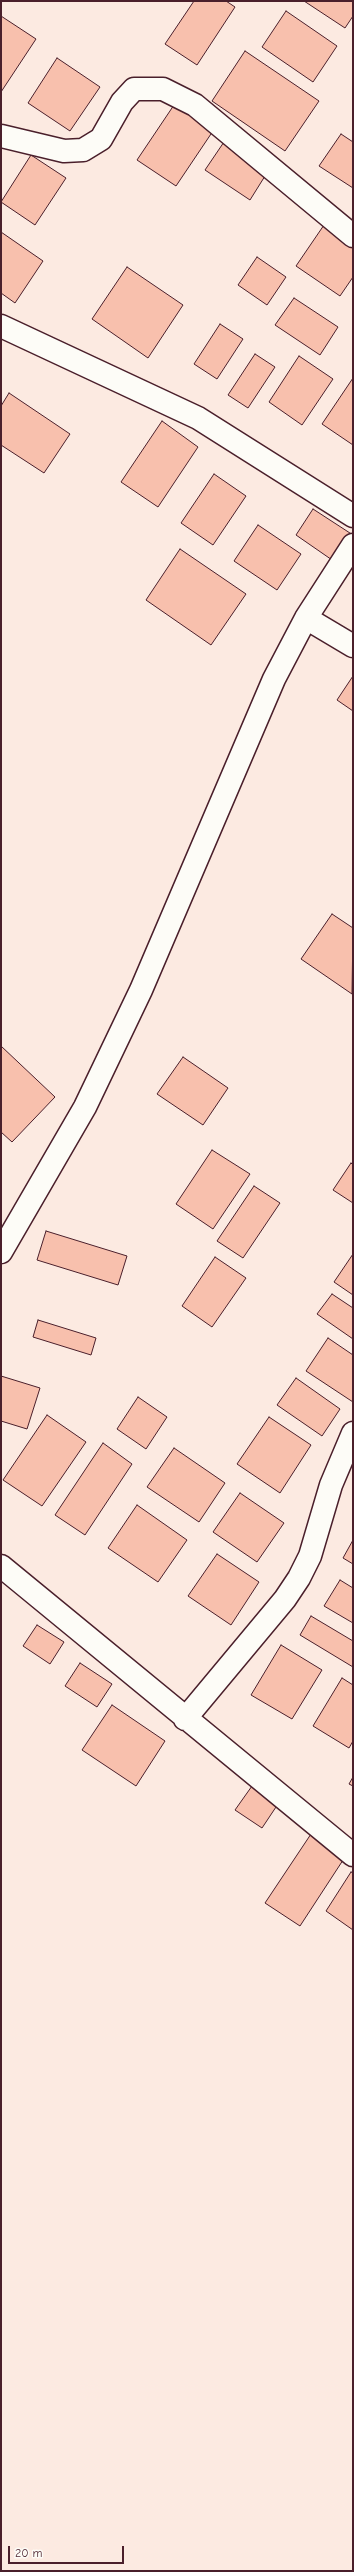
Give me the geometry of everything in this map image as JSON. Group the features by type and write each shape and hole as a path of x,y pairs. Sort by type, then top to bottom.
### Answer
{"street":[{"path":"1,136 64,151 83,150 101,139 122,102 134,89 163,89 195,105 353,236"},
{"path":"1,326 198,418 353,516"},
{"path":"1,1252 85,1107 141,990 252,727 306,618 353,545"},
{"path":"306,618 353,646"},
{"path":"185,1719 280,1605 299,1578 310,1556 331,1485 353,1433"},
{"path":"1,1566 185,1719 353,1855"}],"building":[{"path":"194,1 226,1 235,7 197,65 165,44"},
{"path":"304,1 353,1 353,16 345,28"},
{"path":"286,11 337,46 313,82 262,47"},
{"path":"1,16 36,39 1,92"},
{"path":"245,51 319,101 285,151 212,101"},
{"path":"57,58 100,87 70,131 28,103"},
{"path":"176,102 215,128 176,186 137,160"},
{"path":"341,134 353,142 353,188 319,166"},
{"path":"226,139 270,168 250,200 205,170"},
{"path":"31,155 66,178 35,225 1,202"},
{"path":"324,225 353,244 353,277 340,296 296,266"},
{"path":"1,232 43,261 15,303 1,293"},
{"path":"257,257 286,277 267,305 238,285"},
{"path":"127,267 183,305 148,358 92,319"},
{"path":"294,298 338,327 320,355 275,325"},
{"path":"220,324 243,339 217,379 194,364"},
{"path":"255,354 275,367 248,408 228,395"},
{"path":"299,356 333,379 302,425 269,402"},
{"path":"353,378 353,445 322,424"},
{"path":"9,393 70,434 44,473 1,445 1,406"},
{"path":"162,421 198,447 158,507 121,482"},
{"path":"214,474 246,496 213,545 181,523"},
{"path":"313,509 353,535 335,562 296,535"},
{"path":"258,525 301,554 277,590 234,561"},
{"path":"180,549 246,594 211,645 146,600"},
{"path":"353,676 353,711 337,700"},
{"path":"332,914 353,928 352,994 301,959"},
{"path":"1,1046 55,1097 12,1142 1,1132"},
{"path":"183,1057 228,1088 203,1125 157,1094"},
{"path":"212,1150 250,1174 213,1229 176,1204"},
{"path":"351,1163 353,1165 353,1203 333,1190"},
{"path":"254,1186 280,1203 243,1258 217,1241"},
{"path":"46,1231 127,1256 118,1285 37,1260"},
{"path":"353,1254 353,1295 334,1282"},
{"path":"215,1257 246,1278 212,1327 182,1306"},
{"path":"332,1294 353,1308 353,1339 317,1314"},
{"path":"38,1320 96,1338 91,1355 33,1337"},
{"path":"328,1338 353,1355 353,1402 306,1371"},
{"path":"1,1376 40,1388 27,1429 1,1421"},
{"path":"296,1378 340,1409 322,1436 277,1405"},
{"path":"138,1397 167,1417 146,1449 117,1429"},
{"path":"47,1415 86,1442 42,1506 3,1480"},
{"path":"269,1417 311,1445 280,1493 237,1464"},
{"path":"103,1443 132,1464 85,1535 55,1515"},
{"path":"174,1448 225,1483 199,1522 147,1487"},
{"path":"240,1493 284,1523 257,1562 213,1532"},
{"path":"137,1505 187,1540 158,1582 108,1548"},
{"path":"353,1540 353,1564 343,1558"},
{"path":"217,1554 259,1582 231,1625 188,1596"},
{"path":"340,1580 353,1588 353,1623 324,1606"},
{"path":"311,1616 353,1641 353,1667 300,1635"},
{"path":"37,1625 64,1642 50,1664 23,1646"},
{"path":"281,1645 322,1670 292,1719 251,1695"},
{"path":"80,1663 112,1684 97,1707 65,1686"},
{"path":"342,1678 353,1685 353,1741 349,1748 313,1726"},
{"path":"112,1705 165,1741 136,1786 82,1750"},
{"path":"353,1777 353,1786 349,1784"},
{"path":"252,1786 278,1804 262,1828 235,1810"},
{"path":"313,1831 347,1854 300,1926 265,1903"},
{"path":"351,1872 353,1873 353,1930 326,1911"}]}
